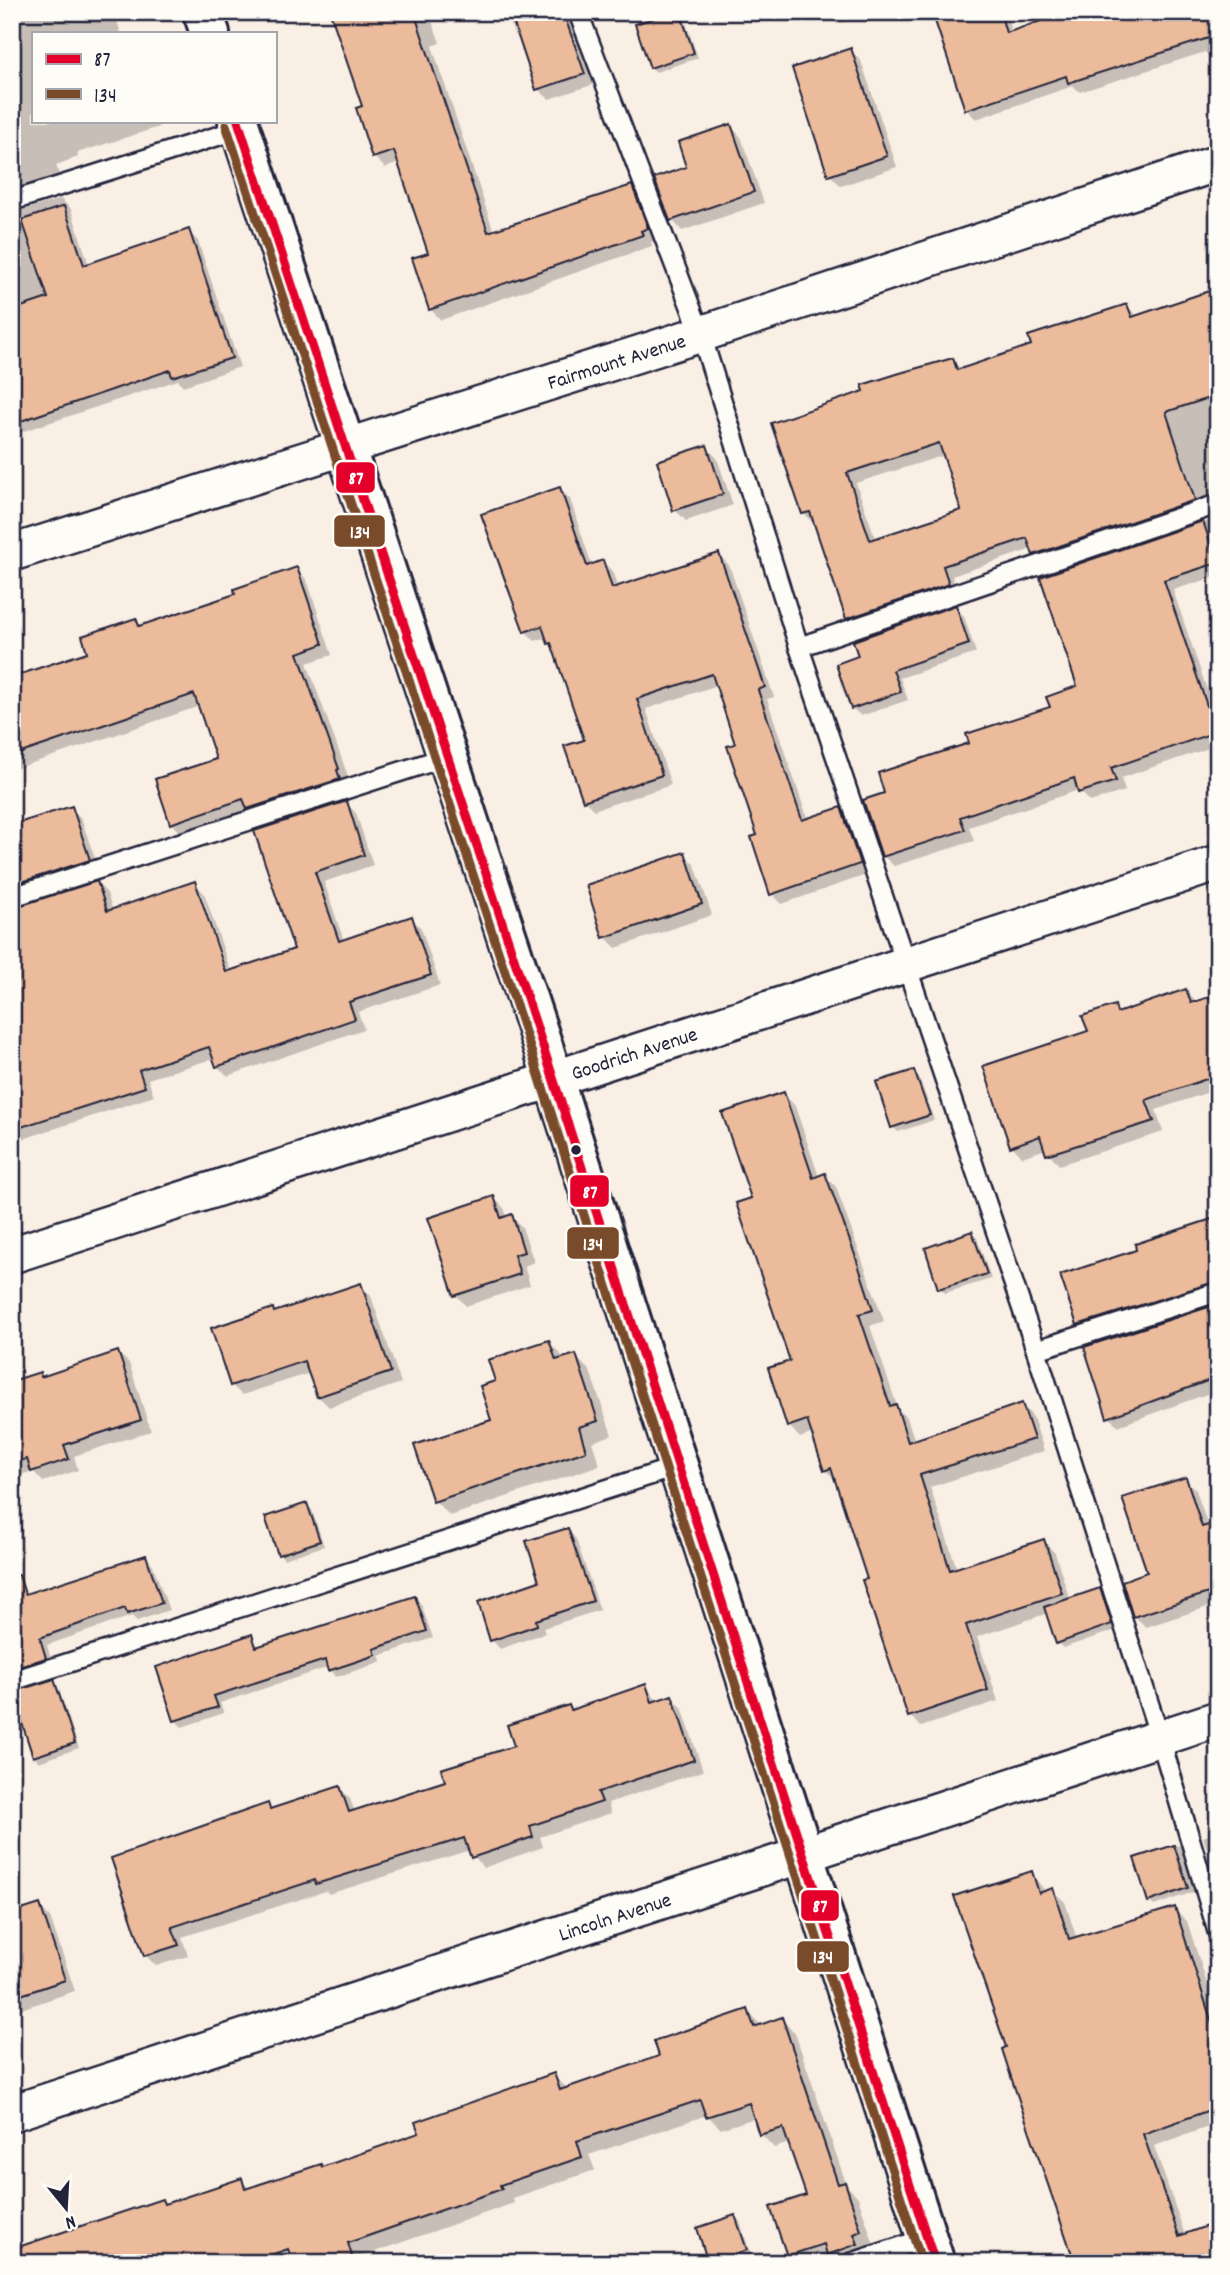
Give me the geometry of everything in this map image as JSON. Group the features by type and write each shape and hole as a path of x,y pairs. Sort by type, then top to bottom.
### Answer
{"street":[{"path":"203,12 209,32"},
{"path":"239,125 553,1079 931,2250"},
{"name":"Fairmount Avenue","path":"12,554 701,334 1218,163"},
{"name":"Goodrich Avenue","path":"12,1255 1218,863"},
{"name":"Lincoln Avenue","path":"12,2113 1218,1719"}],"lane":[{"path":"583,13 701,334 799,647 1036,1350 1160,1738 1218,1933"},
{"path":"12,201 239,125"},
{"path":"799,647 1218,504"},
{"path":"12,897 446,757"},
{"path":"1036,1350 1218,1292"},
{"path":"12,1681 679,1466"},
{"path":"851,2263 931,2250"}],"building":[{"path":"330,12 414,12 488,232 632,185 648,228 641,231 643,235 429,310 412,258 428,253 394,151 372,158 356,108 362,106"},
{"path":"510,12 563,12 585,74 536,90"},
{"path":"680,12 694,53 650,68 635,24"},
{"path":"932,12 1000,12 1006,33 1067,12 1218,12 1218,35 1068,83 1066,76 965,110"},
{"path":"851,48 887,156 828,176 792,68"},
{"path":"731,124 754,192 670,221 654,178 686,167 678,142"},
{"path":"64,206 84,265 189,229 232,358 172,377 170,370 12,424 12,310 48,298 22,220"},
{"path":"1218,288 1218,395 1166,412 1195,500 1033,555 1027,538 943,566 949,584 846,619 810,512 802,514 771,423 864,391 862,385 900,373 953,358 957,370 1031,345 1028,336 1127,304 1132,317","holes":["939,443 961,510 870,540 847,473"]},
{"path":"707,445 723,494 673,511 657,461"},
{"path":"560,487 587,566 603,560 612,588 719,553 765,687 758,690 802,820 841,807 860,864 770,895 751,837 757,835 727,746 735,744 712,674 637,699 662,775 583,801 564,746 584,740 551,643 548,644 542,626 524,632 481,514"},
{"path":"1203,521 1217,563 1164,580 1216,732 1111,768 1116,781 1078,793 1074,778 960,817 965,830 882,857 863,800 884,793 878,773 969,743 966,734 1050,707 1046,697 1077,686 1040,577"},
{"path":"297,567 323,644 298,653 339,769 340,779 247,809 243,799 170,824 155,779 216,759 194,694 12,756 12,677 87,652 82,636 136,618 139,626 235,594 234,589"},
{"path":"956,605 969,644 893,670 901,692 851,709 836,664 858,656 853,641"},
{"path":"347,801 364,855 315,872 339,941 412,916 431,975 349,1002 355,1019 216,1067 209,1047 139,1070 145,1087 12,1130 12,908 97,881 107,911 195,881 226,972 294,949 254,831"},
{"path":"72,806 90,860 12,885 12,825"},
{"path":"685,852 702,904 603,938 586,885"},
{"path":"1186,989 1191,1003 1218,994 1218,1075 1146,1100 1154,1121 1046,1155 1040,1136 1010,1147 983,1066 1088,1031 1082,1016 1115,1005 1117,1013"},
{"path":"914,1070 930,1115 891,1128 876,1082"},
{"path":"784,1092 813,1178 825,1173 855,1255 873,1310 859,1314 890,1406 896,1404 908,1442 1022,1403 1034,1439 920,1475 950,1570 1044,1539 1062,1593 966,1625 988,1690 908,1717 862,1580 867,1579 831,1468 824,1471 807,1420 787,1427 768,1368 790,1361 736,1203 751,1198 722,1113"},
{"path":"494,1196 501,1218 512,1214 524,1252 514,1255 520,1274 454,1296 428,1218"},
{"path":"1218,1217 1218,1281 1077,1325 1060,1275 1136,1250 1135,1244"},
{"path":"972,1231 987,1274 938,1289 925,1248"},
{"path":"361,1283 391,1372 317,1397 304,1361 230,1386 211,1328 273,1308 274,1312"},
{"path":"1218,1304 1218,1377 1107,1418 1084,1347"},
{"path":"549,1340 556,1360 576,1354 598,1421 579,1427 586,1451 433,1502 414,1445 491,1420 480,1386 495,1381 488,1360"},
{"path":"118,1351 141,1420 64,1445 69,1459 31,1472 27,1459 12,1463 12,1381 40,1372 41,1377"},
{"path":"1186,1477 1202,1527 1218,1522 1218,1590 1133,1617 1122,1581 1147,1572 1122,1498"},
{"path":"307,1503 320,1541 278,1555 265,1517"},
{"path":"568,1528 593,1601 536,1620 537,1625 490,1641 478,1602 539,1581 526,1541"},
{"path":"146,1555 162,1603 127,1614 125,1608 40,1638 46,1658 12,1669 12,1576 19,1575 25,1594"},
{"path":"1100,1588 1112,1624 1056,1644 1044,1607"},
{"path":"415,1596 427,1631 374,1649 376,1655 328,1671 325,1660 214,1696 218,1707 174,1721 156,1667 252,1634 256,1647"},
{"path":"54,1679 75,1743 33,1757 12,1692"},
{"path":"646,1684 652,1702 672,1695 694,1760 598,1792 602,1802 530,1826 533,1837 471,1858 464,1838 316,1884 315,1880 172,1927 179,1945 144,1956 111,1858 268,1803 270,1809 340,1786 349,1812 445,1781 441,1769 514,1746 507,1725 569,1705 571,1710"},
{"path":"1174,1845 1188,1888 1148,1902 1134,1858"},
{"path":"1032,1871 1039,1893 1053,1888 1069,1939 1175,1907 1218,2042 1218,2107 1143,2134 1179,2236 1218,2222 1218,2263 1075,2263 1013,2083 1002,2049 1006,2047 954,1896"},
{"path":"40,1904 65,1980 12,1998 12,1913"},
{"path":"748,2009 754,2027 782,2017 838,2184 845,2182 861,2231 854,2234 858,2244 827,2255 824,2244 787,2256 770,2207 806,2195 783,2128 759,2135 749,2103 706,2117 700,2100 577,2141 582,2157 500,2185 502,2189 348,2243 354,2263 293,2263 288,2249 247,2263 12,2263 12,2249 162,2199 164,2204 242,2178 245,2189 321,2164 322,2167 419,2133 415,2122 554,2073 560,2090 659,2056 654,2041"},
{"path":"735,2215 747,2250 708,2263 697,2228"}],"transit line":[{"name":"87","path":"238,122 536,1025 935,2263"},
{"name":"134","path":"226,125 524,1029 922,2263"}]}
